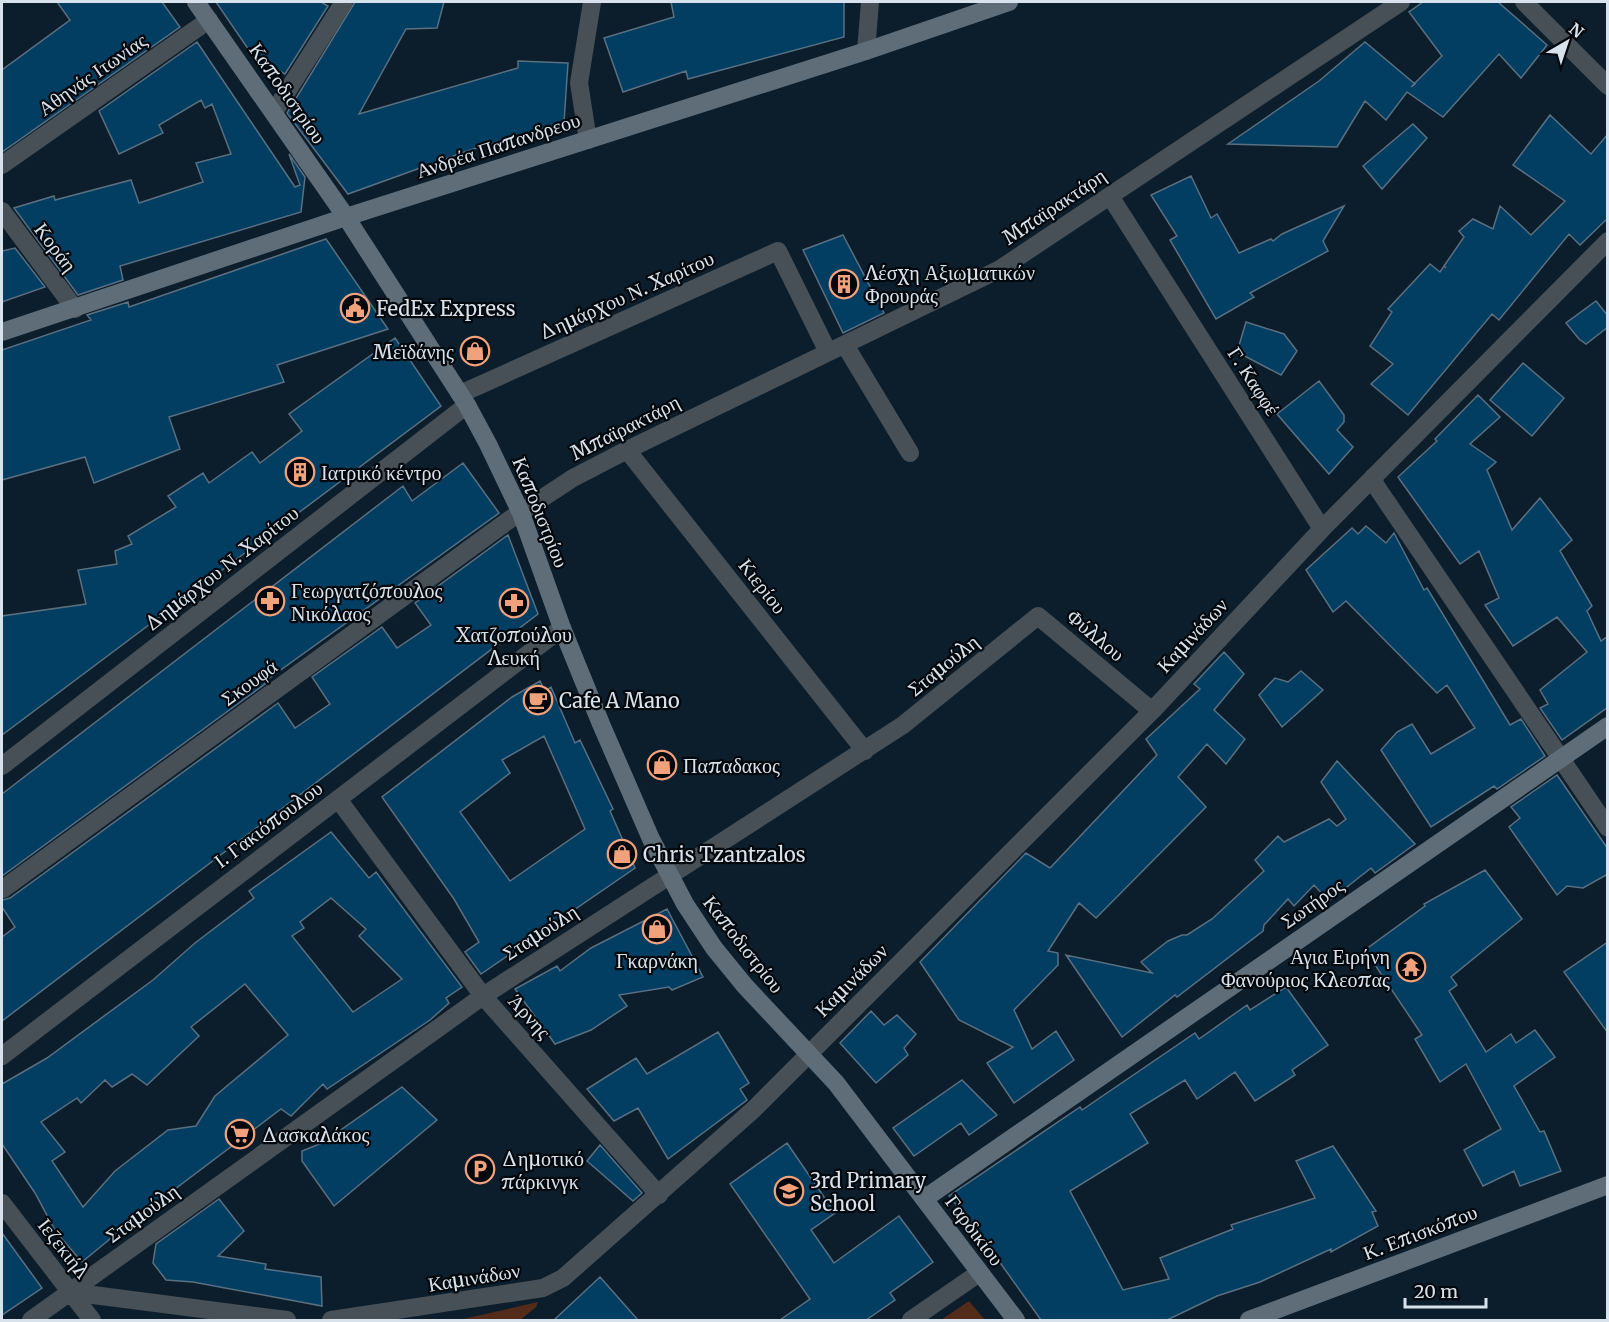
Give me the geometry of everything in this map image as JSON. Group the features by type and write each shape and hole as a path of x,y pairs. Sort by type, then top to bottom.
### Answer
{"main road":[{"name":"Καποδιστρίου","path":"196,2 346,217 464,400 522,513 562,628 601,724 669,877 714,948 745,986 810,1053"},
{"name":"Ανδρέα Παπανδρεου","path":"2,332 346,217 866,51 1009,2"},
{"name":"Σωτήρος","path":"924,1199 1608,726"},
{"name":"Γαρδικίου","path":"810,1053 842,1090 1016,1320"},
{"name":"Κ. Επισκόπου","path":"1249,1320 1608,1185"}],"street":[{"path":"274,112 344,2"},
{"path":"588,140 579,83 592,2"},
{"path":"866,51 870,2"},
{"name":"Μπαϊρακτάρη","path":"522,513 573,478 627,450 979,281 1048,240 1110,196 1401,2"},
{"path":"1524,2 1608,86"},
{"name":"Αθηνάς Ιτωνίας","path":"2,165 209,20"},
{"name":"Γ. Καφφέ","path":"1110,196 1322,529"},
{"name":"Κοράη","path":"2,211 75,309"},
{"path":"1322,529 1608,241"},
{"name":"Δημάρχου Ν. Χαρίτου","path":"2,766 464,400 778,251 837,348"},
{"path":"837,348 910,453"},
{"name":"Κιερίου","path":"627,450 865,751"},
{"path":"1373,477 1376,486 1608,828"},
{"name":"Σκουφά","path":"3,889 522,513"},
{"name":"Καμινάδων","path":"331,1320 423,1314 543,1288 563,1278 753,1110 1152,711 1322,529"},
{"name":"Σταμούλη","path":"31,1320 483,996 865,751 931,705 1038,616"},
{"name":"Φύλλου","path":"1038,616 1152,711"},
{"name":"Ι. Γακιόπουλου","path":"2,1056 562,628"},
{"name":"Άρνης","path":"338,799 483,996 659,1195"},
{"name":"Ιεζεκιήλ","path":"4,1212 92,1320"},
{"path":"911,1320 979,1273"},
{"path":"70,1292 287,1320"}],"shaded area":[{"path":"969,1301 985,1320 941,1320"},
{"path":"538,1302 536,1307 520,1320 459,1320"}],"building":[{"path":"57,2 162,2 180,27 2,152 2,70 70,20"},
{"path":"216,2 321,2 328,6 285,74 253,56"},
{"path":"355,2 444,2 437,28 406,29 359,114 518,68 518,61 568,63 564,122 470,150 348,194 287,113"},
{"path":"671,2 844,2 844,37 688,79 686,71 623,92 604,38 674,17"},
{"path":"1423,2 1498,2 1547,45 1521,78 1499,54 1443,117 1407,92 1386,120 1365,101 1337,147 1228,144 1319,81 1365,42 1414,84 1442,56 1409,12"},
{"path":"197,42 295,187 300,185 289,154 305,177 301,212 120,266 123,280 78,295 14,208 54,196 55,200 131,180 139,203 203,182 196,163 231,154 212,104 205,108 201,100 159,125 163,133 119,154 99,111"},
{"path":"1550,115 1591,154 1608,134 1608,218 1580,245 1569,234 1499,320 1492,314 1408,415 1371,384 1393,364 1370,346 1392,312 1388,309 1430,264 1440,272 1464,237 1459,231 1473,219 1493,229 1500,206 1531,235 1565,201 1513,165"},
{"path":"1413,124 1427,138 1382,189 1363,166"},
{"path":"1191,176 1211,218 1217,214 1239,253 1271,239 1273,241 1282,234 1344,206 1323,241 1328,251 1250,293 1254,297 1216,319 1170,240 1177,236 1151,195"},
{"name":"Λέσχη Αξιωματικών Φρουράς","path":"843,235 884,313 843,333 803,250"},
{"path":"326,239 388,329 277,365 284,382 169,417 180,449 94,483 85,457 2,480 2,350 91,320 87,315 128,302 129,307"},
{"path":"15,248 45,287 2,302 2,251"},
{"path":"1596,301 1608,316 1608,327 1586,344 1566,323"},
{"path":"1246,322 1284,334 1297,351 1281,375 1237,352"},
{"path":"395,338 441,406 2,735 2,616 86,604 78,570 117,564 115,551 132,544 128,536 176,507 168,496 203,473 209,483 252,452 260,463 302,431 289,414"},
{"path":"1523,363 1564,398 1532,436 1490,400"},
{"path":"1319,381 1344,415 1344,422 1337,430 1353,447 1329,474 1277,414"},
{"path":"1478,395 1500,417 1470,444 1496,462 1487,470 1512,530 1540,498 1572,540 1560,551 1592,606 1587,611 1601,641 1608,636 1608,707 1562,740 1540,708 1548,704 1540,690 1587,652 1557,617 1513,646 1485,605 1499,598 1479,551 1460,564 1398,477 1437,441 1435,439"},
{"path":"463,463 499,513 264,682 265,684 2,876 2,794 403,486 412,501"},
{"path":"1366,526 1386,543 1394,533 1424,590 1427,588 1510,725 1521,719 1545,756 1497,789 1494,786 1431,827 1381,750 1397,732 1412,724 1431,754 1475,728 1447,685 1437,693 1346,601 1333,612 1306,570 1352,528 1358,534"},
{"path":"508,535 538,614 2,1021 2,937 15,927 2,907 2,900 10,898 278,703 295,728 330,704 312,677 382,627 397,648 431,625 415,603"},
{"path":"1224,652 1244,674 1214,710 1245,739 1226,764 1207,744 1178,777 1206,807 1096,918 1079,903 1048,951 1058,953 1058,965 1014,1010 1032,1049 1056,1031 1074,1060 1014,1103 987,1063 1013,1047 959,1020 920,962 1026,853 1050,868 1157,755 1146,739 1200,689 1194,684"},
{"path":"1301,671 1323,690 1282,727 1259,695 1275,678 1288,682"},
{"path":"540,681 545,691 551,687 575,743 580,740 613,809 610,811 635,868 481,974 465,952 479,942 454,899 382,797 512,697","holes":["544,736 585,829 510,881 460,812 510,773 502,760"]},
{"path":"1337,761 1415,844 1375,873 1371,868 1329,901 1314,885 1294,906 1288,899 1264,925 1263,931 1122,1037 1066,955 1152,973 1141,962 1168,941 1187,935 1212,919 1264,871 1255,860 1278,836 1284,842 1329,819 1337,826 1346,819 1321,782"},
{"path":"1557,775 1608,849 1608,874 1583,888 1567,886 1557,895 1509,827 1520,818 1511,807"},
{"path":"331,832 369,878 376,872 462,987 446,998 449,1003 430,1020 327,1089 323,1084 291,1116 281,1109 146,1211 150,1217 118,1237 116,1234 82,1262 56,1232 35,1193 2,1144 2,1084 47,1058 153,980 195,943 254,898 249,891","holes":["331,898 366,929 359,936 402,979 353,1012 292,936 304,928 300,922","245,984 288,1035 215,1096 196,1126 168,1130 115,1171 83,1207 52,1161 65,1152 41,1122 77,1098 81,1103 105,1080 112,1087 132,1074 147,1085 199,1036 191,1027"]},
{"path":"1485,870 1522,919 1451,977 1457,985 1449,991 1486,1052 1511,1034 1516,1043 1535,1030 1555,1057 1514,1086 1540,1132 1544,1131 1561,1171 1520,1186 1514,1171 1483,1186 1464,1150 1501,1129 1466,1064 1440,1082 1415,1039 1422,1035 1365,950 1425,906 1424,904"},
{"path":"667,909 703,977 672,990 669,987 619,995 627,1006 591,1030 555,1044 515,989 557,966 560,971 591,948"},
{"path":"1608,942 1608,1033 1564,972"},
{"path":"1286,987 1328,1045 1292,1070 1295,1075 1255,1101 1235,1072 1197,1099 1185,1080 1130,1114 1148,1143 1070,1191 1123,1290 1169,1279 1160,1258 1233,1229 1231,1225 1315,1198 1296,1161 1333,1146 1376,1211 1372,1212 1378,1226 1331,1252 1331,1249 1260,1282 1217,1296 1167,1320 1041,1320 981,1236 949,1196 1080,1107 1082,1110 1195,1033 1199,1039 1247,1005 1250,1010"},
{"path":"871,1011 884,1025 897,1015 916,1034 904,1048 908,1055 876,1083 840,1043"},
{"path":"718,1032 749,1083 740,1089 747,1100 668,1159 638,1108 614,1121 587,1089 636,1058 647,1074"},
{"path":"962,1080 997,1115 969,1135 961,1123 914,1156 893,1128"},
{"path":"402,1087 437,1120 334,1206 302,1161 302,1151 322,1143"},
{"path":"787,1143 835,1213 811,1230 834,1263 899,1216 933,1262 890,1293 895,1300 866,1320 780,1320 810,1299 730,1184"},
{"path":"600,1145 642,1193 633,1201 587,1161"},
{"path":"219,1199 244,1231 218,1256 266,1264 265,1269 321,1277 322,1306 193,1282 166,1280 153,1263 156,1244"},
{"path":"2,1233 42,1288 2,1315"},
{"path":"600,1277 638,1320 554,1320"}],"place":[{"name":"Λέσχη Αξιωματικών Φρουράς","path":"844,284"},
{"name":"FedEx Express","path":"355,308"},
{"name":"Μεϊδάνης","path":"475,351"},
{"name":"Ιατρικό κέντρο","path":"300,472"},
{"name":"Γεωργατζόπουλος Νικόλαος","path":"270,601"},
{"name":"Χατζοπούλου Λευκή","path":"514,603"},
{"name":"Cafe A Mano","path":"538,700"},
{"name":"Παπαδακος","path":"662,765"},
{"name":"Chris Tzantzalos","path":"622,854"},
{"name":"Γκαρνάκη","path":"657,929"},
{"name":"Αγια Ειρήνη Φανούριος Κλεοπας","path":"1411,967"},
{"name":"Δασκαλάκος","path":"240,1134"},
{"name":"Δημοτικό πάρκινγκ","path":"480,1169"},
{"name":"3rd Primary School","path":"789,1191"}]}
